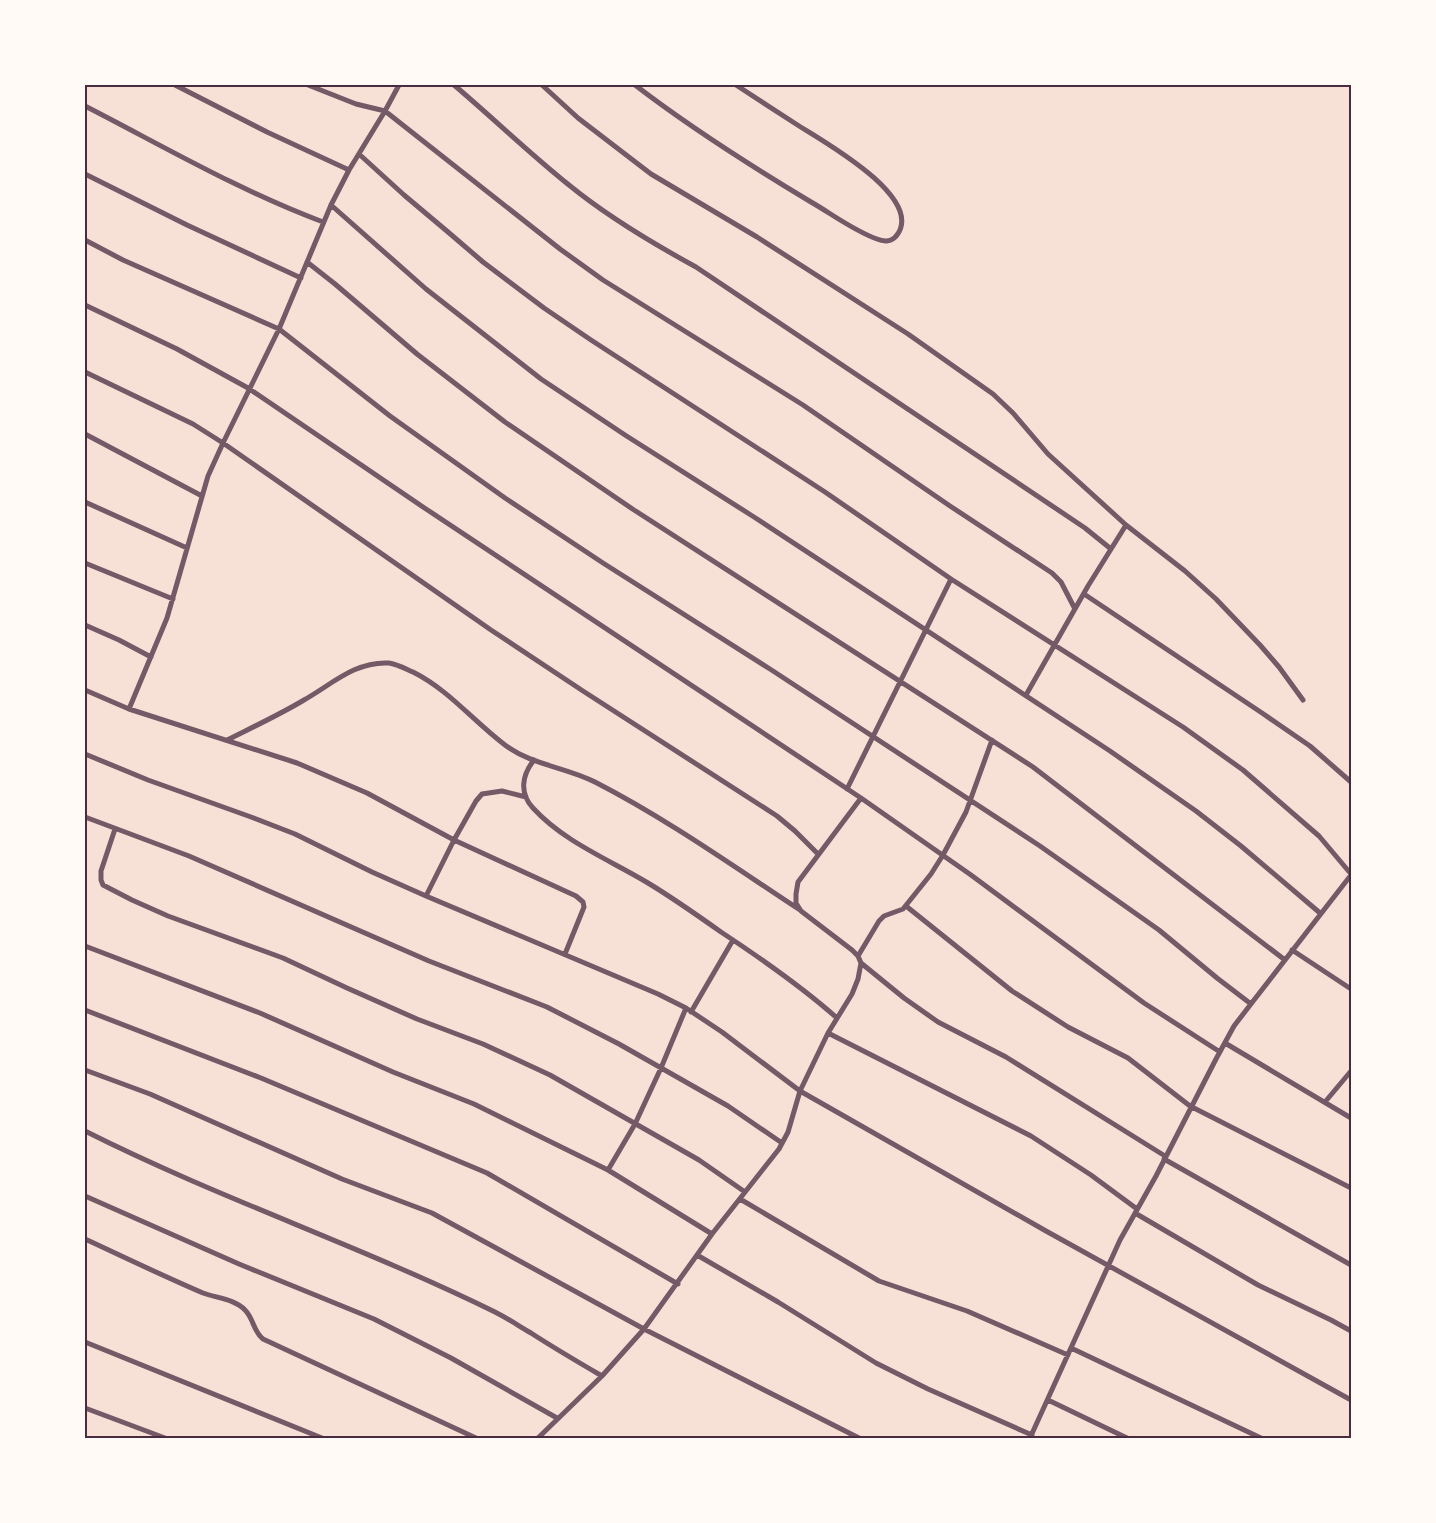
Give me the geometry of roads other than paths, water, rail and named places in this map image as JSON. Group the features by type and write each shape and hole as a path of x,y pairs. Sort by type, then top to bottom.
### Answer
{"street":[{"path":"175,85 267,132 348,170"},
{"path":"308,85 356,104 385,111 553,244 603,280 803,405 1052,573 1061,582 1075,610"},
{"path":"129,709 167,618 208,476 248,388 279,329 323,222 348,170 360,154 399,85"},
{"path":"454,85 569,185 609,215 659,247 696,267 1084,528 1111,550"},
{"path":"542,85 578,118 652,174 757,237 908,334 985,388 1013,413 1048,454 1126,525 1185,571 1216,599 1279,667 1303,700"},
{"path":"635,85 666,109 709,137 873,238 890,241 896,236 900,230 900,212 895,200 880,183 856,163 736,85"},
{"path":"85,106 222,177 291,210 323,222"},
{"path":"360,154 404,195 462,244 544,308 825,492 951,579 1183,727 1243,770 1319,836 1351,874 1251,1004 1225,1043 1120,1240 1031,1436 876,1363 698,1255"},
{"path":"85,174 301,278"},
{"path":"331,205 426,289 540,379 754,516 1026,695 1196,811 1241,846 1320,913"},
{"path":"85,240 123,260 279,329 390,416 505,498 1048,852 1159,930 1251,1004"},
{"path":"308,262 424,359 505,422 634,510 992,740 1056,784 1285,960"},
{"path":"85,305 177,349 248,388 426,509 847,788 1144,1003 1220,1052"},
{"path":"85,372 193,424 223,443 537,660 756,802 795,831 818,854"},
{"path":"85,434 202,496"},
{"path":"85,502 187,548"},
{"path":"1026,695 1126,525"},
{"path":"85,563 173,599"},
{"path":"847,788 951,579"},
{"path":"1084,594 1294,735 1351,782"},
{"path":"85,625 151,657"},
{"path":"227,740 306,699 338,677 358,668 390,663 421,676 438,687 506,746 534,760 574,773 608,789 685,834 801,911 858,956 860,972 855,987 828,1033 800,1091 794,1116 782,1143 771,1161 712,1234 644,1329 602,1376 538,1438"},
{"path":"85,690 129,709 297,763 366,793 454,840 580,899 584,907 565,954"},
{"path":"858,956 879,921 890,913 898,912 906,906 943,856 960,824 992,740"},
{"path":"85,754 148,780 295,834 372,872 633,983 686,1008 751,1052 800,1091 1351,1400"},
{"path":"534,760 526,770 524,778 526,797 533,808 570,838 649,884 786,976 837,1018"},
{"path":"426,896 454,840 482,794 502,791 526,797"},
{"path":"801,911 796,903 798,882 861,798"},
{"path":"85,817 188,856 434,963 547,1007 619,1044 728,1106 782,1143"},
{"path":"115,829 100,871 103,886 168,916 283,958 408,1016 525,1062 550,1074 699,1160 745,1192"},
{"path":"906,906 1026,1001 1068,1028 1128,1058 1190,1106 1351,1188"},
{"path":"691,1012 733,940"},
{"path":"85,946 260,1013 393,1072 474,1104 608,1170 712,1234"},
{"path":"1292,950 1351,989"},
{"path":"860,963 938,1022 1006,1057 1165,1158 1351,1265"},
{"path":"608,1170 635,1124 686,1008"},
{"path":"85,1010 261,1078 487,1174 678,1284"},
{"path":"828,1033 1031,1136 1084,1170 1136,1211 1258,1285 1331,1320 1351,1332"},
{"path":"1225,1043 1351,1118"},
{"path":"85,1070 150,1094 342,1179 432,1213 644,1329 859,1438"},
{"path":"1325,1102 1351,1071"},
{"path":"85,1131 154,1165 386,1262 497,1313 602,1376"},
{"path":"85,1196 238,1264 374,1319 451,1358 557,1418"},
{"path":"740,1199 879,1281 968,1311 1068,1355"},
{"path":"85,1238 204,1293 239,1305 251,1318 257,1334 263,1339 476,1438"},
{"path":"85,1342 322,1438"},
{"path":"1071,1348 1261,1438"},
{"path":"1048,1400 1127,1438"},
{"path":"85,1408 165,1438"}]}
